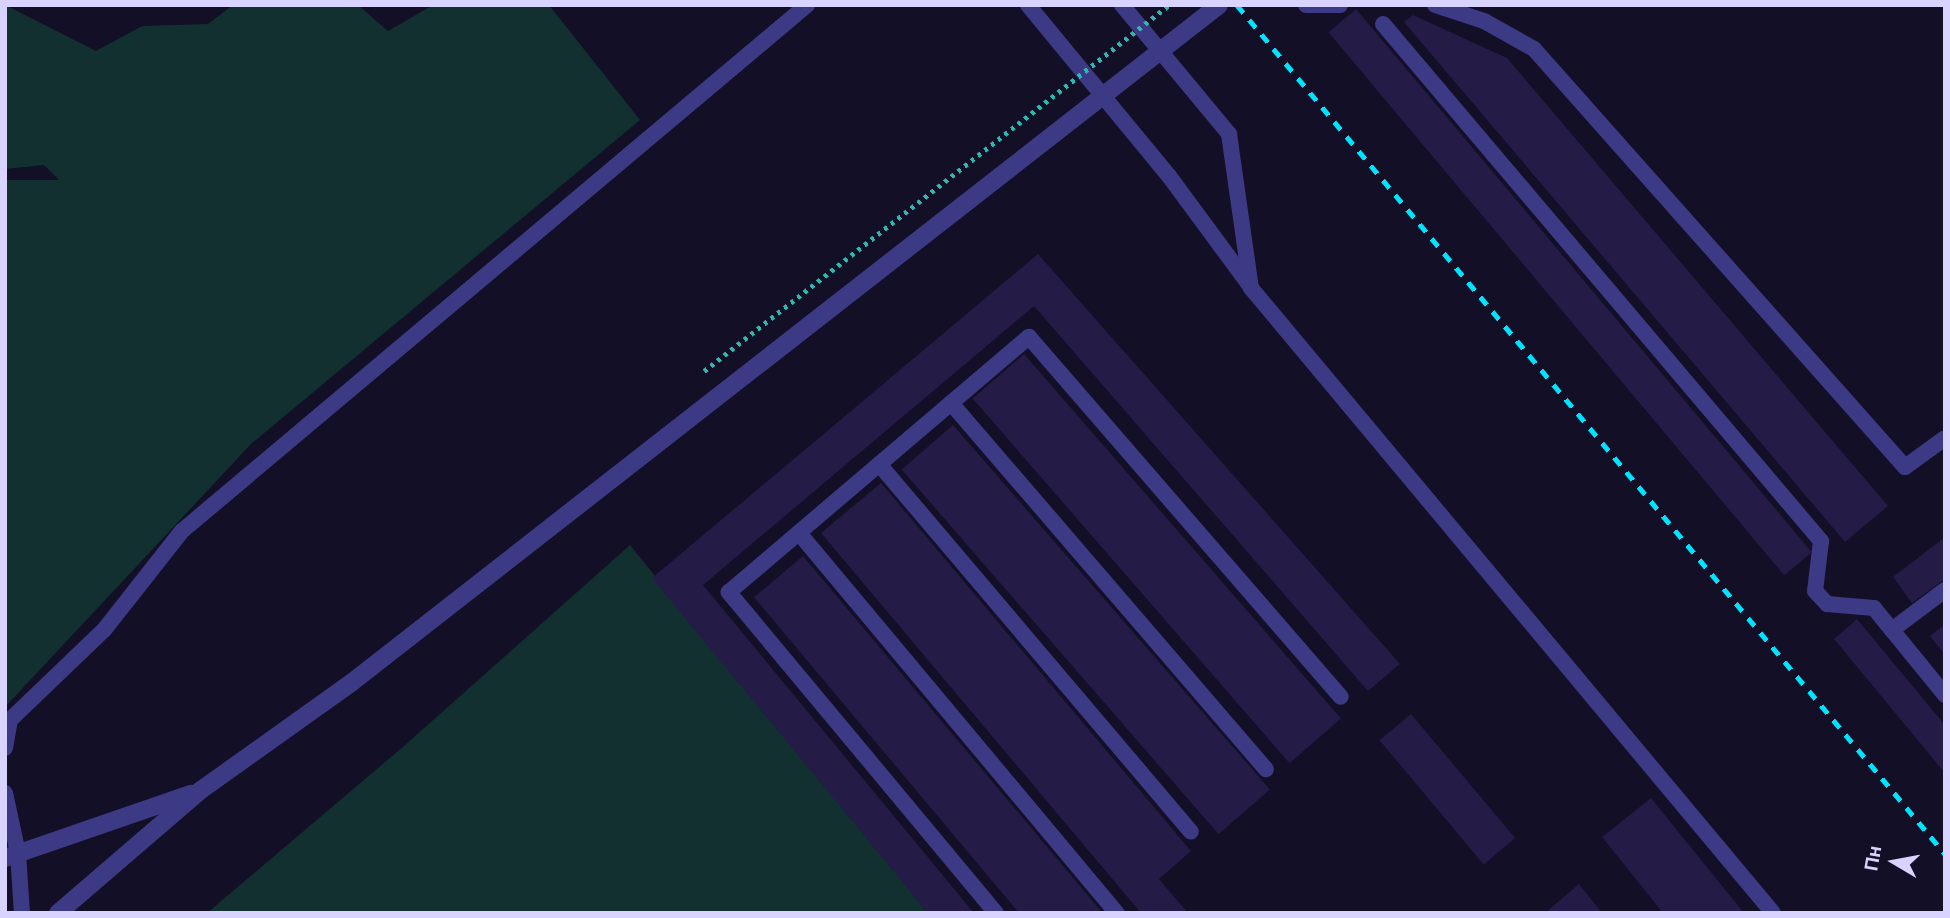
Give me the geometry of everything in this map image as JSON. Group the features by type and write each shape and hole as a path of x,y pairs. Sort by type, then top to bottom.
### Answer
{"street":[{"path":"58,913 201,790 351,683 1219,5"},
{"path":"12,856 201,790"}],"lane":[{"path":"5,748 10,720 104,630 181,531 807,5"},
{"path":"1028,5 1169,176 1251,288 1773,913"},
{"path":"1122,5 1229,134 1251,288"},
{"path":"1306,5 1340,5"},
{"path":"1435,5 1485,21 1534,49 1905,467 1945,438"},
{"path":"1383,24 1821,541 1815,591 1827,604 1874,608 1945,695"},
{"path":"996,913 729,592 1029,337 1341,697"},
{"path":"951,403 1266,769"},
{"path":"879,464 1191,832"},
{"path":"799,533 1117,913"},
{"path":"1892,630 1945,590"},
{"path":"5,793 22,913"}],"path":[{"path":"697,376 1169,5"}],"green space":[{"path":"5,5 96,51 142,26 208,24 233,5 358,5 388,31 433,5 549,5 640,120 251,444 5,707 5,180 59,180 44,165 5,169"},
{"path":"630,545 928,913 207,913 404,746"}],"building":[{"path":"1356,9 1812,552 1784,575 1328,32"},
{"path":"1413,15 1507,58 1888,506 1845,542 1404,22"},
{"path":"1038,254 1400,664 1368,691 1034,306 703,585 974,913 928,913 652,578"},
{"path":"1024,354 1341,719 1290,763 973,399"},
{"path":"953,425 1270,790 1219,834 902,470"},
{"path":"881,483 1191,851 1159,879 1188,913 1141,913 821,533"},
{"path":"1945,537 1945,579 1912,603 1893,577"},
{"path":"803,556 1103,913 1019,913 754,597"},
{"path":"1857,619 1945,725 1945,773 1834,639"},
{"path":"1945,624 1945,655 1930,636"},
{"path":"1411,714 1515,838 1484,864 1380,740"},
{"path":"1651,798 1744,913 1663,913 1602,837"},
{"path":"1579,884 1602,913 1545,913"}],"railway":[{"path":"1237,5 1945,854"}]}
